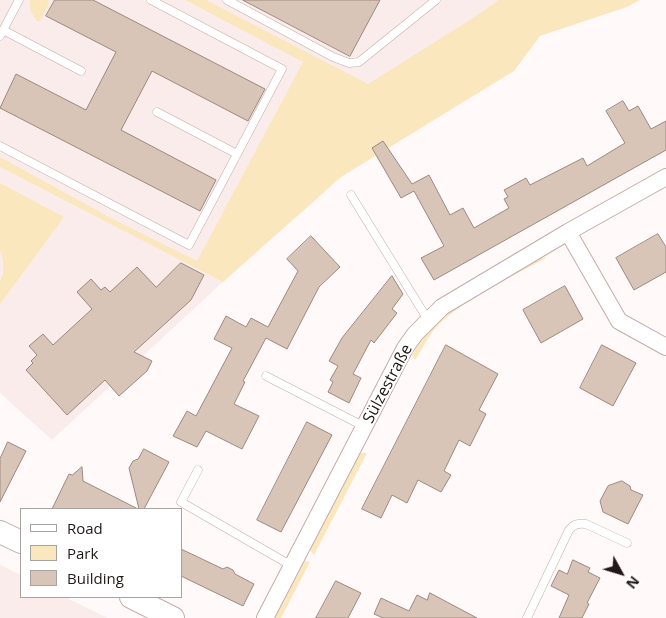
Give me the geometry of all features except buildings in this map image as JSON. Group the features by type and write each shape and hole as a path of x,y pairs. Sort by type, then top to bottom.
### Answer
{"street":[{"name":"Sülzestraße","path":"265,618 405,348 428,320 442,307 568,232 666,177"},
{"path":"568,232 619,321 666,347"},
{"path":"0,532 20,542"},
{"path":"133,598 173,618"}],"lane":[{"path":"19,0 2,33 81,71"},
{"path":"0,146 189,246 282,69 151,0"},
{"path":"227,0 332,56 349,63 359,62 372,53 436,0"},
{"path":"157,112 237,154"},
{"path":"351,194 428,320"},
{"path":"266,376 364,427"},
{"path":"198,470 181,502 292,566"},
{"path":"527,618 573,525 586,524 627,543"}],"shaded area":[{"path":"0,0 516,0 294,167 318,198 249,258 52,440 0,393"},
{"path":"0,565 20,575 20,598 67,598 108,618 0,618"}],"green space":[{"path":"30,0 48,0 49,4 40,21 37,21 32,14"},
{"path":"185,0 206,0 368,84 499,0 640,0 627,7 540,36 514,71 341,177 223,282 0,167 0,157 109,217 197,261 303,62"},
{"path":"0,183 64,217 0,304 0,281 3,274 3,266 0,250"},
{"path":"548,257 487,290 457,309 434,330 415,360 412,355 416,349 440,318 452,308 539,259"},
{"path":"360,453 367,453 314,555 310,550"},
{"path":"305,561 310,562 281,618 274,618"}]}
